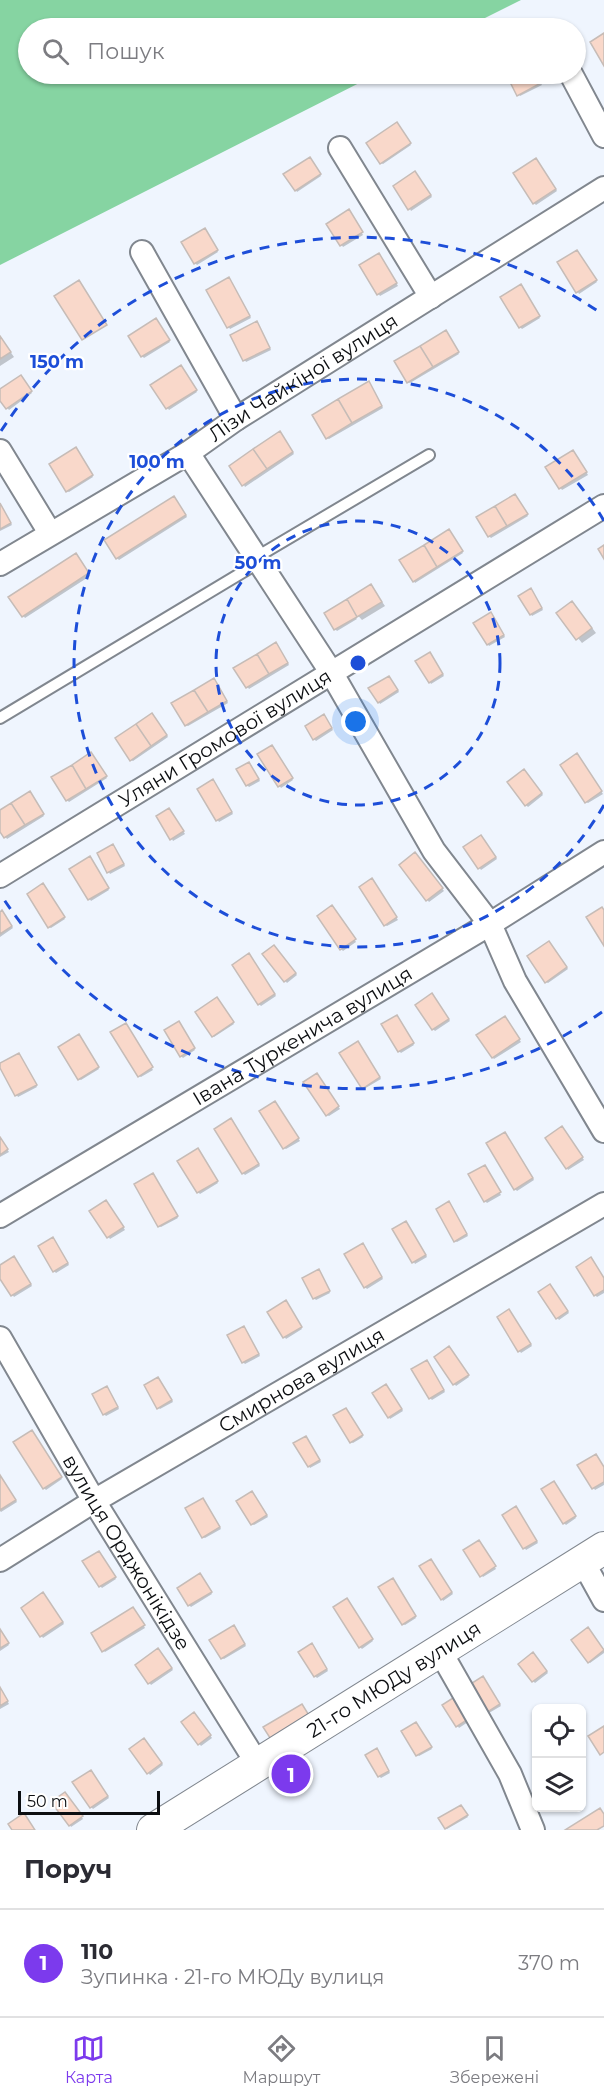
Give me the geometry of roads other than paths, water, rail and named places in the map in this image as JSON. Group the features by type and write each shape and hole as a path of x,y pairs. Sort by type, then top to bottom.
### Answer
{"street":[{"path":"576,84 604,136"},
{"path":"340,148 430,297"},
{"name":"Лізи Чайкіної вулиця","path":"0,564 188,453 236,419 604,188"},
{"path":"142,252 236,419"},
{"path":"0,451 50,533"},
{"path":"188,453 331,672 434,851 490,924 515,981 604,1131"},
{"name":"Уляни Громової вулиця","path":"0,876 604,506"},
{"name":"Івана Туркенича вулиця","path":"0,1216 490,924 604,852"},
{"name":"Смирнова вулиця","path":"0,1560 93,1501 604,1204"},
{"name":"вулиця Орджонікідзе","path":"0,1338 93,1501 258,1765"},
{"path":"593,1555 604,1600"},
{"name":"21-го МЮДу вулиця","path":"173,1825 258,1765 593,1555"},
{"path":"440,1651 510,1774 533,1830"}],"lane":[{"path":"0,718 429,454"}],"place":[{"name":"110","path":"291,1774"}]}
